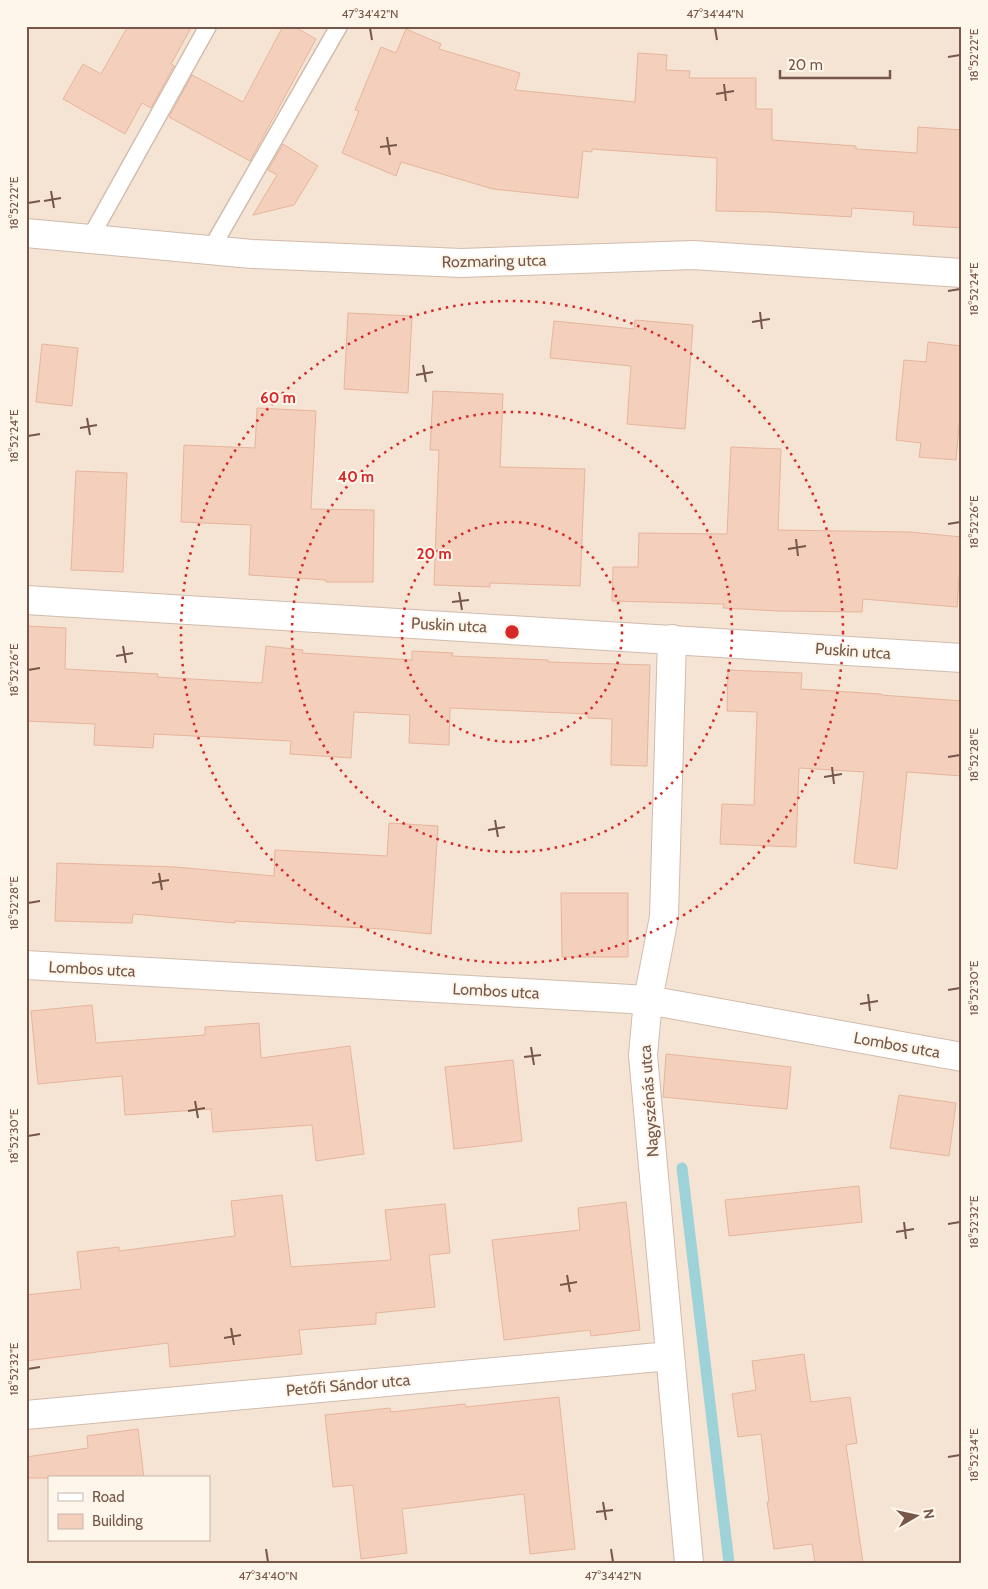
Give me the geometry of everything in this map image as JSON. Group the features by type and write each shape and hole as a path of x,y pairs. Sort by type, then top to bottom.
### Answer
{"street":[{"name":"Rozmaring utca","path":"26,232 252,254 461,264 693,255 962,273"},
{"name":"Puskin utca","path":"26,600 672,638 962,658"},
{"name":"Nagyszénás utca","path":"672,638 664,917 648,1000 643,1055 689,1563"},
{"name":"Lombos utca","path":"26,965 648,1000 962,1057"},
{"name":"Petőfi Sándor utca","path":"26,1414 670,1356"}],"lane":[{"path":"90,238 208,26"},
{"path":"211,249 339,26"}],"shaded area":[{"path":"26,26 962,26 962,1563 26,1563"}],"building":[{"path":"128,26 192,26 171,64 174,66 151,108 142,103 125,134 63,99 83,64 101,74"},
{"path":"283,26 293,26 316,39 250,161 169,117 192,75 243,102"},
{"path":"406,29 441,44 439,49 520,73 515,90 635,102 638,53 667,55 666,70 690,71 689,78 756,78 756,109 772,109 772,140 856,146 856,149 917,153 918,127 962,130 962,228 913,225 914,212 852,208 851,217 716,211 717,158 592,149 592,152 583,151 578,198 493,189 401,162 396,176 342,153 359,111 355,110 381,47 396,53"},
{"path":"283,144 318,166 294,205 253,215 277,175 268,170"},
{"path":"348,313 412,316 408,393 344,389"},
{"path":"635,320 693,325 685,429 627,424 631,366 550,358 554,321 634,329"},
{"path":"928,342 962,346 962,393 956,460 919,457 921,443 896,440 904,360 926,362"},
{"path":"42,344 78,348 72,406 36,402"},
{"path":"433,391 503,394 500,467 585,469 580,586 490,583 490,587 434,585 439,450 430,450"},
{"path":"257,408 316,411 311,509 374,510 373,582 326,582 326,580 249,575 251,525 181,522 184,445 255,448"},
{"path":"731,447 781,449 778,530 910,532 962,537 957,607 863,599 862,612 778,611 723,608 724,604 612,601 613,567 638,567 639,533 727,534"},
{"path":"76,471 127,473 123,572 71,570"},
{"path":"26,626 66,628 65,669 158,674 157,677 262,683 266,646 303,650 302,653 412,660 412,651 453,653 452,656 548,660 548,662 650,665 647,766 611,765 612,719 588,718 588,714 450,708 449,745 409,743 410,715 354,712 351,758 290,754 291,741 154,734 153,748 94,745 95,724 26,721"},
{"path":"728,670 802,673 801,689 962,701 962,776 907,772 897,869 854,863 864,772 799,768 796,847 720,844 722,804 754,805 757,712 727,711"},
{"path":"389,823 438,826 431,934 382,929 235,921 235,923 133,914 132,923 55,921 57,863 175,867 274,876 275,850 387,856"},
{"path":"561,893 628,893 628,957 562,957"},
{"path":"92,1005 96,1043 205,1035 205,1027 259,1023 261,1058 350,1046 364,1154 316,1161 312,1125 213,1132 211,1109 125,1115 122,1076 38,1084 31,1011"},
{"path":"666,1054 791,1067 787,1109 663,1097"},
{"path":"513,1060 522,1141 454,1149 445,1067"},
{"path":"899,1095 956,1103 949,1156 890,1148"},
{"path":"859,1186 862,1222 729,1236 725,1200"},
{"path":"282,1195 291,1267 391,1260 385,1210 445,1204 450,1253 429,1255 435,1307 376,1313 376,1324 299,1330 302,1354 170,1367 168,1343 26,1361 26,1295 81,1289 77,1252 119,1247 119,1251 235,1236 231,1201"},
{"path":"626,1202 640,1330 591,1336 590,1330 504,1340 492,1240 580,1230 578,1208"},
{"path":"804,1354 811,1402 850,1397 857,1443 846,1445 863,1563 815,1563 812,1544 774,1549 767,1502 769,1502 761,1434 738,1437 732,1394 756,1390 752,1361"},
{"path":"559,1397 575,1549 530,1554 524,1494 402,1509 407,1553 361,1559 353,1485 333,1487 325,1415 390,1408 391,1412 465,1404 466,1407"},
{"path":"138,1429 144,1476 48,1476 48,1478 26,1478 26,1457 88,1448 87,1436"}],"waterway":[{"path":"682,1168 729,1563"}]}
